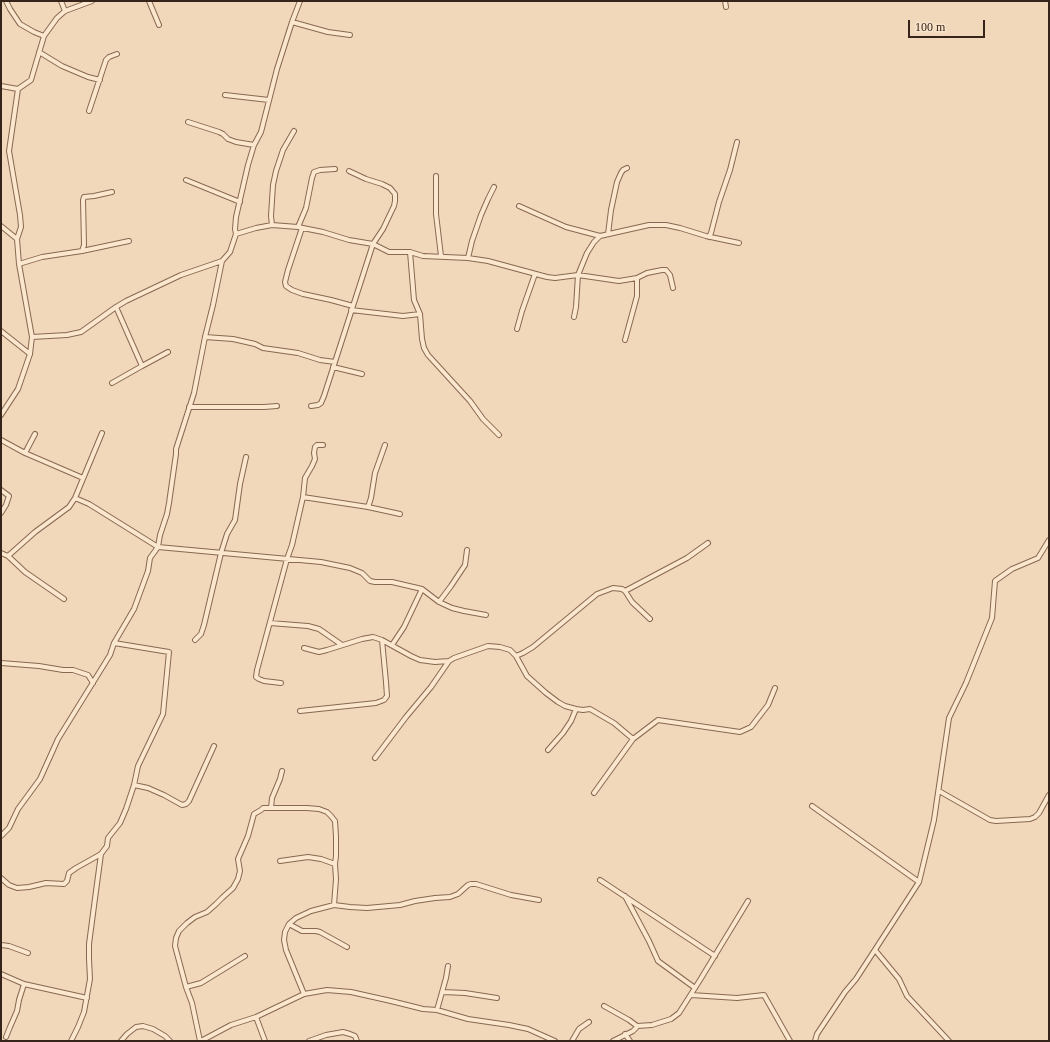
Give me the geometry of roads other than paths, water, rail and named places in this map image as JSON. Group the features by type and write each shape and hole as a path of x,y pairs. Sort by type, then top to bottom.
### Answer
{"street":[{"path":"6,1 20,24 44,36"},
{"path":"61,1 65,11"},
{"path":"1,86 18,88 31,80 44,36 57,18 65,11 90,1"},
{"path":"149,1 159,25"},
{"path":"32,337 68,335 81,332 126,301 181,275 222,261 230,252 236,234 236,217 248,165 254,145 261,132 292,22 300,1"},
{"path":"725,1 726,7"},
{"path":"292,22 328,32 350,35"},
{"path":"39,52 62,66 88,77 100,80"},
{"path":"88,110 106,60 117,54"},
{"path":"1,414 18,389 30,354 32,337 19,264 17,239 21,227 20,215 9,151 18,88"},
{"path":"225,95 269,100"},
{"path":"188,122 219,132 228,139 236,142 254,145"},
{"path":"272,225 271,216 273,185 276,171 283,150 294,131"},
{"path":"709,237 730,170 736,142"},
{"path":"608,234 617,182 623,170 627,168"},
{"path":"335,169 314,172 306,208 288,270 286,286 302,294 331,300 352,308 403,316 420,314"},
{"path":"311,406 321,403 324,396 373,244 383,229 394,206 395,194 390,188 349,171"},
{"path":"436,176 436,214 441,256"},
{"path":"186,180 240,202"},
{"path":"468,258 481,215 494,187"},
{"path":"82,251 84,245 84,197 112,192"},
{"path":"518,206 566,226 600,236 649,225 666,225 709,237 739,243"},
{"path":"236,234 272,225 300,227 349,240 373,244 389,252 410,252 423,256 468,258 488,261 547,278 578,275 618,281 637,278 647,273 666,270 670,275 673,288"},
{"path":"1,226 17,239"},
{"path":"574,317 578,275 587,253 600,236"},
{"path":"19,264 42,257 82,251 129,240"},
{"path":"410,252 414,300 420,314 424,348 428,355 470,401 483,419 499,435"},
{"path":"1,836 9,828 18,809 40,779 58,739 110,655 114,643 134,609 148,571 150,558 158,547 169,503 176,449 194,393 204,337 213,305 222,261"},
{"path":"517,329 535,274"},
{"path":"625,340 637,296 637,278"},
{"path":"116,307 142,366"},
{"path":"1,331 30,354"},
{"path":"204,337 233,339 255,344 263,348 298,353 320,360 335,362"},
{"path":"112,383 168,352"},
{"path":"333,367 348,372 362,374"},
{"path":"189,407 277,406"},
{"path":"8,556 35,532 69,507 75,498 102,433"},
{"path":"25,453 36,434"},
{"path":"1,440 25,453 83,478"},
{"path":"281,683 259,679 256,677 257,670 292,544 303,497 305,478 315,459 315,447 317,445 323,445"},
{"path":"368,507 375,473 385,445"},
{"path":"196,640 201,634 221,553 227,534 234,520 246,457"},
{"path":"1,490 9,496 1,513"},
{"path":"303,497 368,507 400,514"},
{"path":"75,498 90,504 158,547 321,562 350,568 362,573 370,580 375,582 392,582 422,589 439,602 464,611 486,615"},
{"path":"815,1041 817,1034 845,992 856,979 919,882 934,820 949,718 966,683 992,618 995,581 1012,569 1038,558 1049,540"},
{"path":"625,591 687,558 708,543"},
{"path":"439,602 465,566 467,550"},
{"path":"1,553 8,556 25,572 64,599"},
{"path":"516,656 533,647 597,594 613,588 622,589 625,591 632,602 650,619"},
{"path":"392,645 404,627 422,589"},
{"path":"270,623 314,627 342,645"},
{"path":"304,648 319,652 373,637 382,640 401,652 420,660 436,662 449,661"},
{"path":"300,711 376,703 384,700 387,696 387,689 382,640"},
{"path":"1,878 9,885 16,888 30,887 46,883 64,884 67,881 69,873 101,854 107,846 108,838 120,823 134,785 138,766 163,714 169,652 114,643"},
{"path":"375,758 431,687 449,661 488,646 510,650 516,656 527,676 558,702 565,706 590,710 614,723 633,739"},
{"path":"1,663 73,670 88,675 93,683"},
{"path":"594,793 633,739 658,720 740,732 751,727 768,705 775,688"},
{"path":"548,750 571,721 576,708"},
{"path":"134,785 148,788 182,805 186,804 189,801 214,746"},
{"path":"271,808 272,798 282,771"},
{"path":"939,791 990,820 996,821 1030,819 1035,817 1040,813 1048,798"},
{"path":"812,806 919,882"},
{"path":"334,905 336,879 336,836 335,821 331,816 327,812 319,809 263,808 254,814 248,836 238,858 240,871 233,888 207,912 195,917 187,923 179,931 176,938 175,946 192,1003 200,1041 231,1025 256,1017 304,994 327,990 351,992 391,1000 423,1009 437,1010 468,1019 528,1029 555,1041"},
{"path":"71,1041 84,1012 87,998 90,979 89,944 101,854"},
{"path":"280,861 308,857 321,859 335,864"},
{"path":"600,880 715,956"},
{"path":"304,994 286,950 284,940 285,932 289,924 296,918 311,911 334,905 367,908 400,905 415,901 455,896 471,884 476,884 511,895 540,900"},
{"path":"625,896 658,961 695,988"},
{"path":"613,1041 637,1026 652,1025 671,1019 679,1013 748,901"},
{"path":"289,924 302,931 320,932 347,947"},
{"path":"1,945 28,952"},
{"path":"874,950 899,979 907,996 949,1041"},
{"path":"186,987 201,983 245,956"},
{"path":"437,1010 443,992 448,966"},
{"path":"1,974 24,984 87,998"},
{"path":"6,1037 18,1011 19,1000 24,984"},
{"path":"443,992 465,993 497,998"},
{"path":"691,995 737,998 764,995 790,1041"},
{"path":"604,1006 637,1026"},
{"path":"256,1017 265,1041"},
{"path":"572,1041 580,1029 589,1022"},
{"path":"121,1041 136,1027 143,1026 154,1029 170,1041"},
{"path":"310,1041 326,1035 343,1032 355,1036 357,1041"},
{"path":"625,1034 630,1041"}]}
